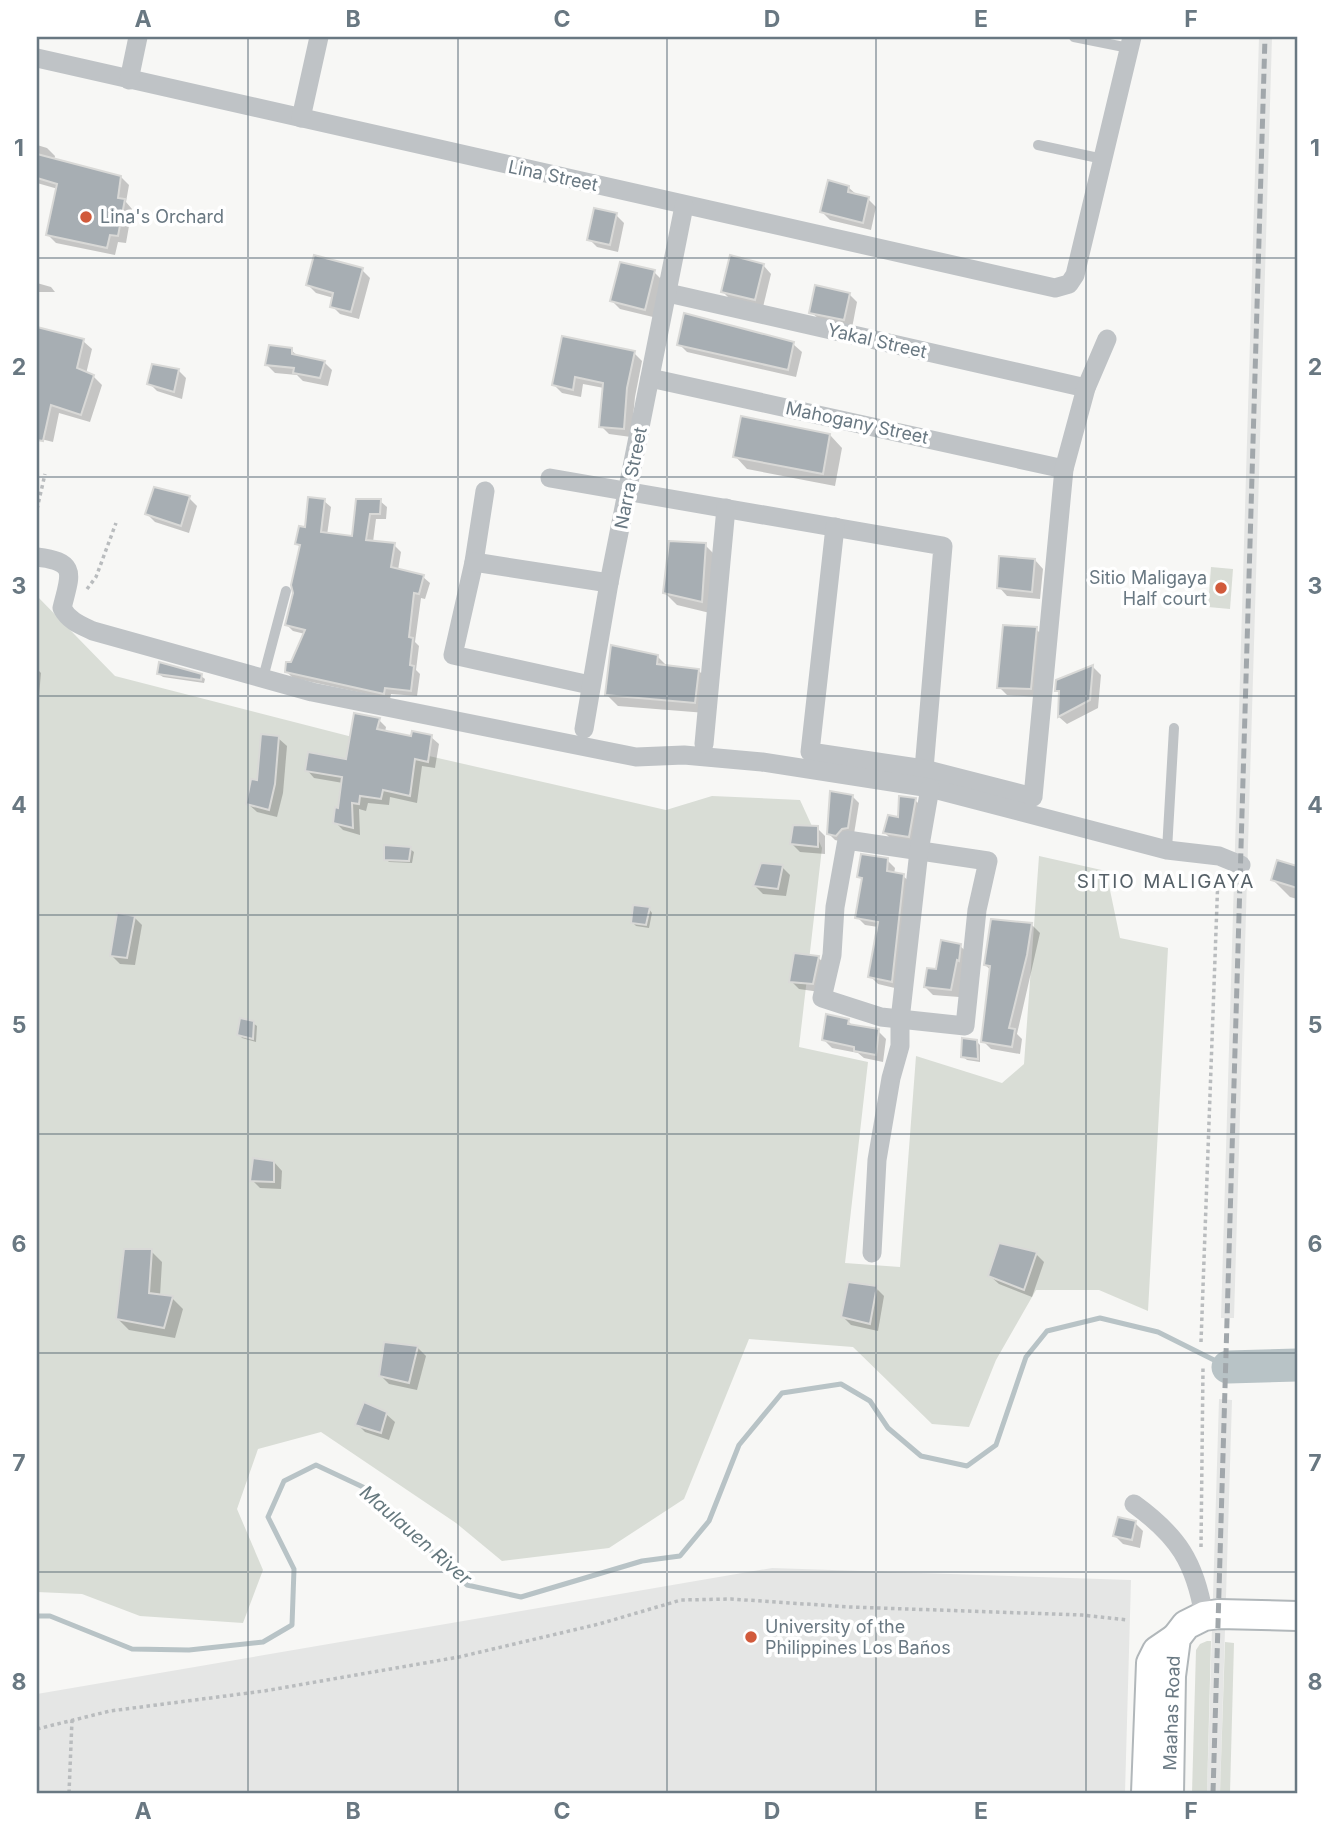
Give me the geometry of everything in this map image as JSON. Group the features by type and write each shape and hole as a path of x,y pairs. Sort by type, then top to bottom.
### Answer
{"street":[{"path":"129,80 138,37"},
{"path":"301,118 318,37"},
{"path":"1103,159 1131,43"},
{"name":"Lina Street","path":"37,58 1055,288 1069,284 1075,275 1103,159"},
{"name":"Narra Street","path":"584,729 609,583 684,206"},
{"name":"Yakal Street","path":"668,293 1086,388"},
{"path":"835,527 810,752 924,769 1033,797 1064,469 1086,388 1107,340"},
{"name":"Mahogany Street","path":"650,378 1064,469"},
{"path":"551,478 943,546 924,769"},
{"path":"485,491 474,562 453,655 590,685"},
{"path":"705,744 726,508"},
{"path":"37,557 62,562 68,568 71,578 62,608 66,616 76,624 262,678 386,708 500,728 636,757 705,756 820,770 930,788 1167,850 1219,856 1241,865"},
{"path":"474,562 609,583"},
{"path":"873,1253 877,1160 891,1078 900,1046 900,1020 919,851 930,788"},
{"path":"847,840 919,851 988,861 977,910 965,1026 900,1020 860,1011 822,998 832,955 835,907 847,840"},
{"path":"1134,1504 1167,1530 1192,1568 1204,1616 1297,1616"},
{"name":"Maahas Road","path":"1169,1793 1171,1676 1176,1638 1186,1625 1204,1616"},
{"path":"1146,1793 1151,1663 1157,1651 1176,1638"}],"lane":[{"path":"1074,37 1131,43"},
{"path":"1038,145 1103,159"},
{"path":"262,678 286,591"},
{"path":"1167,850 1174,728"}],"path":[{"path":"37,509 45,474"},
{"path":"66,616 96,577 116,523"},
{"path":"1201,1342 1219,856"},
{"path":"1201,1554 1203,1368"},
{"path":"37,1729 110,1711 264,1690 459,1657 599,1624 681,1600 731,1599 849,1607 1082,1615 1128,1620"},
{"path":"69,1793 72,1720"}],"shaded area":[{"path":"1259,37 1272,37 1234,1318 1221,1318"},
{"name":"Sitio Maligaya Half court","path":"1211,567 1233,569 1230,609 1208,607"},
{"path":"37,596 115,676 407,751 666,810 712,796 800,800 822,848 799,1047 868,1062 845,1263 900,1267 916,1056 1002,1083 1024,1064 1039,856 1106,871 1120,938 1168,948 1148,1311 1099,1290 1036,1290 996,1360 969,1427 932,1424 853,1347 749,1339 684,1499 609,1548 502,1561 456,1523 321,1432 258,1449 237,1509 263,1570 243,1623 140,1616 82,1594 37,1592"},
{"path":"1219,1399 1232,1400 1220,1793 1207,1793"},
{"name":"University of the Philippines Los Baños","path":"772,1568 1131,1580 1125,1793 37,1793 37,1694"},
{"path":"1211,1641 1207,1793 1192,1793 1196,1650 1200,1644"},
{"path":"1225,1642 1234,1643 1230,1793 1220,1793"}],"building":[{"name":"Lina's Orchard","path":"37,154 121,176 118,198 125,199 118,236 110,235 107,248 46,235 57,184 37,178"},
{"path":"828,180 849,186 848,192 869,197 863,223 820,212"},
{"path":"594,208 617,213 610,245 587,240"},
{"path":"314,255 363,268 351,312 330,307 333,293 306,285"},
{"path":"730,255 764,264 755,300 721,292"},
{"path":"620,262 655,270 645,310 610,301"},
{"path":"815,285 850,293 844,320 809,313"},
{"path":"684,313 794,342 788,370 677,345"},
{"path":"37,327 84,339 77,368 94,375 81,415 51,405 43,441 37,440"},
{"path":"562,336 635,351 627,388 624,429 599,427 603,383 575,377 573,390 552,385"},
{"path":"269,345 292,348 292,354 325,361 320,378 293,373 294,368 265,365"},
{"path":"152,364 179,369 174,392 147,384"},
{"path":"741,416 830,434 823,474 733,457"},
{"path":"154,487 190,496 181,526 145,514"},
{"path":"308,497 325,499 321,532 352,536 356,499 381,499 380,514 370,514 366,540 395,543 391,567 424,575 419,594 414,593 409,637 413,638 411,691 385,688 384,694 285,672 286,662 291,662 305,630 285,625 300,545 295,544 299,526 305,527"},
{"path":"669,541 706,543 702,602 663,593"},
{"path":"999,556 1035,559 1032,592 997,588"},
{"path":"1003,625 1037,627 1031,689 997,688"},
{"path":"611,645 658,655 657,664 699,669 695,703 605,695"},
{"path":"159,662 202,674 201,680 157,674"},
{"path":"1093,665 1090,700 1058,717 1059,691 1055,691 1056,680"},
{"path":"354,713 380,718 377,729 411,736 412,731 432,735 428,762 415,759 410,796 383,790 381,799 360,796 359,804 352,803 353,828 333,823 342,777 305,771 308,752 346,759"},
{"path":"261,734 279,736 275,784 269,810 246,804 251,779 257,780"},
{"path":"830,791 853,795 848,828 842,829 836,836 827,834"},
{"path":"899,796 916,798 909,837 883,833 888,815 898,817"},
{"path":"793,825 818,826 818,847 790,844"},
{"path":"384,845 411,847 409,861 384,860"},
{"path":"861,854 888,858 887,871 904,874 892,982 868,977 878,922 855,918 862,878 857,877"},
{"path":"1277,860 1297,866 1297,888 1271,880"},
{"path":"761,863 783,865 778,889 753,886"},
{"path":"633,905 650,907 646,925 631,923"},
{"path":"117,913 135,916 127,958 110,956"},
{"path":"991,919 1032,923 1009,1028 1015,1029 1012,1047 981,1042 990,966 984,965"},
{"path":"941,940 961,944 951,990 924,987 927,968 936,969"},
{"path":"794,953 819,956 813,984 789,982"},
{"path":"826,1014 849,1019 848,1024 879,1029 876,1055 822,1040"},
{"path":"240,1018 254,1021 253,1039 237,1035"},
{"path":"962,1038 977,1040 978,1059 961,1057"},
{"path":"253,1158 274,1161 274,1182 250,1181"},
{"path":"999,1243 1037,1252 1024,1290 988,1276"},
{"path":"124,1249 152,1249 149,1293 173,1296 164,1328 116,1319"},
{"path":"848,1282 877,1286 870,1324 841,1317"},
{"path":"384,1342 418,1346 409,1383 379,1376"},
{"path":"364,1402 387,1412 381,1433 355,1425"},
{"path":"1118,1517 1136,1521 1132,1540 1113,1536"}],"waterway":[{"name":"Maulauen River","path":"37,1616 50,1616 132,1649 189,1650 263,1642 292,1625 294,1569 268,1517 284,1481 316,1465 365,1488 467,1585 521,1597 642,1561 680,1556 709,1521 739,1445 782,1393 841,1384 870,1401 888,1428 921,1456 967,1466 996,1445 1026,1357 1047,1331 1100,1318 1158,1332 1228,1367"},
{"name":"Maulauen River","path":"1228,1367 1297,1365"}],"railway":[{"path":"1213,1793 1265,37"}],"place":[{"name":"Lina's Orchard","path":"86,217"},
{"name":"Sitio Maligaya Half court","path":"1221,588"},
{"name":"University of the Philippines Los Baños","path":"751,1637"}],"district":[{"name":"SITIO MALIGAYA","path":"1166,881"}]}
